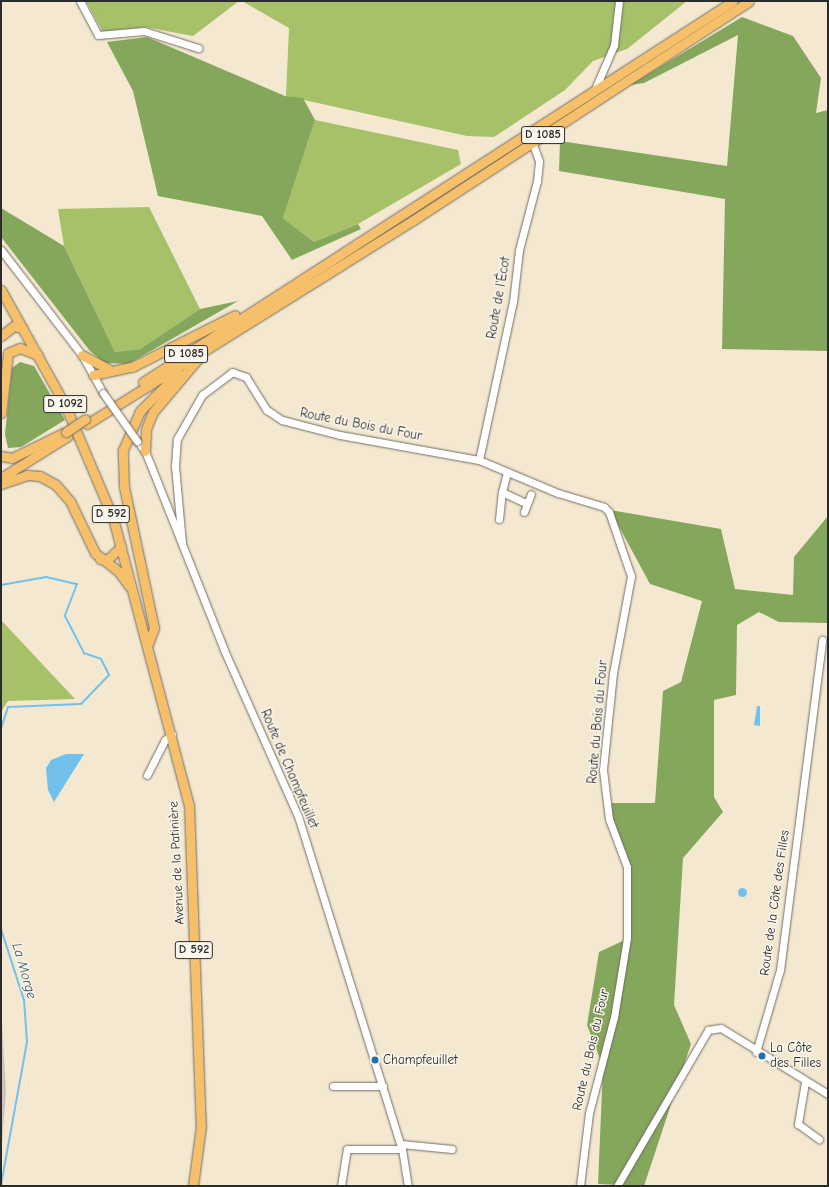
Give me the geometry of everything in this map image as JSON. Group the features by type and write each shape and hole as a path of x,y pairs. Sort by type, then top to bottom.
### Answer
{"main road":[{"name":"D 1085","path":"86,422 286,288 733,1"},
{"name":"D 1085","path":"1,478 86,422 217,343 532,142 749,1"},
{"path":"93,375 132,366 286,288"},
{"name":"D 1092","path":"1,290 38,355 79,433"},
{"path":"1,336 14,326 23,328"},
{"path":"148,644 154,636 154,628 124,487 124,450 140,411 169,380 217,343"},
{"path":"1,413 8,353 20,348 38,355"},
{"path":"82,355 112,370"},
{"path":"145,451 146,429 153,412 198,359"},
{"name":"D 592","path":"79,433 121,547"},
{"name":"D 1085","path":"1,473 67,434"},
{"path":"1,456 12,458 67,434"},
{"path":"1,484 27,475 40,476 56,485 70,501 100,559 119,572 133,592"},
{"path":"100,559 108,559 121,547"},
{"name":"Avenue de la Patinière","path":"121,547 172,734 189,805 200,1126 193,1186"}],"street":[{"path":"80,1 98,35 144,31 198,48"},
{"path":"595,89 614,45 619,1"},
{"name":"Route de l'Écot","path":"479,460 513,302 519,250 537,181 539,161 532,142"},
{"name":"Route de Champfeuillet","path":"1,250 82,355 103,393 145,451 224,650 298,816 402,1146 408,1186"},
{"name":"Route du Bois du Four","path":"182,543 175,466 177,439 202,395 232,372 246,377 267,410 282,420 340,435 479,460 507,472 604,507 631,576 613,673 603,770 609,819 627,867 627,938 614,1017 587,1120 580,1186"},
{"path":"499,519 502,492 507,472"},
{"path":"502,492 526,503"},
{"path":"524,512 526,503 531,494"},
{"name":"Route de la Côte des Filles","path":"756,1052 780,970 822,640"},
{"path":"147,775 165,740 172,734"},
{"path":"617,1186 702,1036 708,1030 721,1028 756,1052 805,1082 828,1094"},
{"path":"805,1082 798,1124 819,1139"},
{"path":"333,1086 383,1086"},
{"path":"341,1186 347,1148 402,1146 452,1149"}],"shaded area":[{"path":"1,1005 6,1091 1,1158"}],"green space":[{"path":"86,1 239,1 193,36 145,27 103,32"},
{"path":"242,1 687,1 627,49 593,61 565,90 494,137 467,136 286,96 289,28"},
{"path":"742,17 793,36 821,78 816,113 828,110 828,351 722,349 725,199 559,171 560,141 727,166 738,35 644,83 630,85"},
{"path":"147,37 285,96 303,98 315,120 283,218 314,242 358,224 361,229 292,260 262,216 158,196 133,91 107,42"},
{"path":"315,120 458,150 461,164 358,224 314,242 283,218"},
{"path":"149,207 200,309 140,349 115,352 64,246 58,209"},
{"path":"1,208 64,246 115,352 140,349 200,309 238,301 128,364 105,363 90,351 1,237"},
{"path":"20,362 34,366 65,420 21,447 8,448 5,434 12,368"},
{"path":"610,510 721,529 735,589 793,595 794,557 828,516 827,623 779,622 759,612 737,625 736,695 714,700 714,797 723,812 683,858 674,1005 691,1044 644,1186 598,1184 603,1067 587,1025 599,952 629,938 624,868 609,803 655,803 663,691 681,682 702,601 650,584"},
{"path":"1,620 75,699 8,701 1,712"}],"water":[{"path":"757,706 760,706 760,726 754,725"},
{"path":"66,754 84,754 54,802 48,790 46,768 51,760"},
{"path":"742,887 747,892 742,897 737,892"}],"waterway":[{"name":"La Morge","path":"1,585 46,577 77,584 65,616 84,653 101,659 109,675 81,704 8,707 1,728"},
{"name":"La Morge","path":"1,929 24,1000 27,1042 1,1185"}],"place":[{"name":"La Côte des Filles","path":"762,1056"},
{"name":"Champfeuillet","path":"375,1060"}]}
